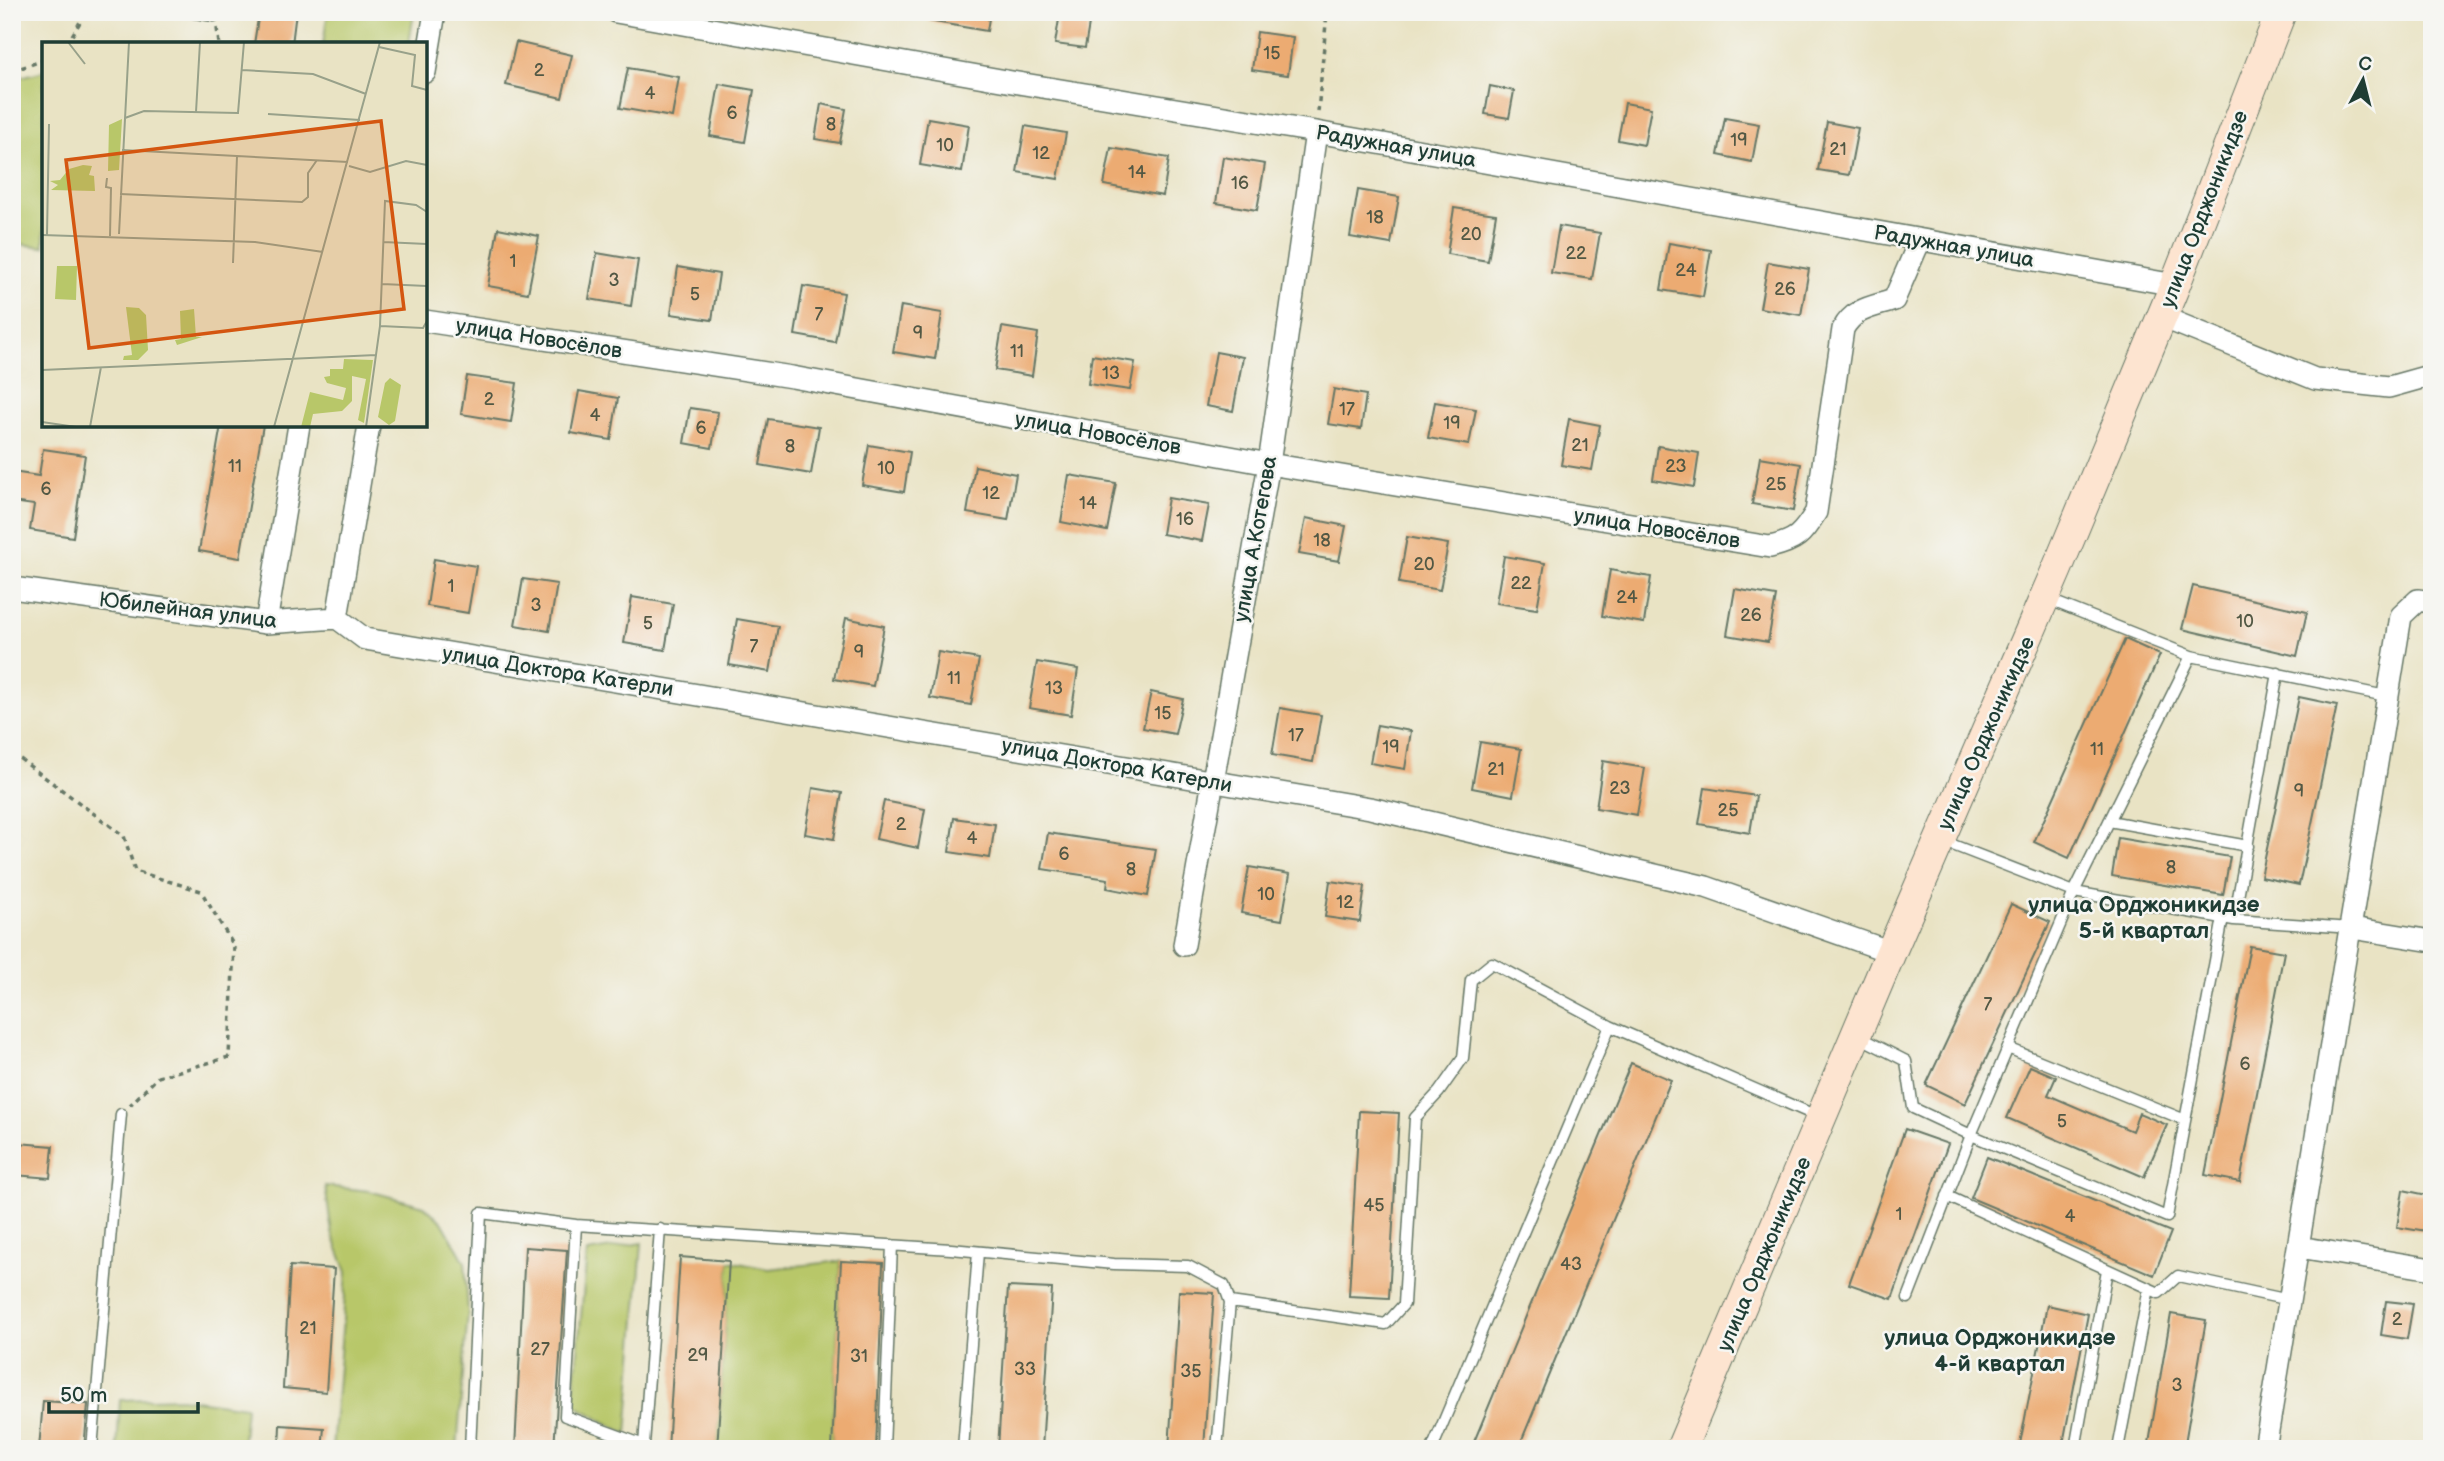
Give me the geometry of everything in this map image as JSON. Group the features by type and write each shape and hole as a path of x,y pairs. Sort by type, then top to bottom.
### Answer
{"main road":[{"name":"улица Орджоникидзе","path":"1681,1449 1891,952 2045,598 2175,285 2281,12"}],"street":[{"path":"427,60 435,12"},
{"name":"Радужная улица","path":"616,12 1316,132 2175,285"},
{"name":"улица А.Котегова","path":"1184,945 1269,464 1316,132"},
{"name":"улица Новосёлов","path":"427,321 792,377 1269,464 1770,547 1792,542 1807,527 1816,512 1843,329 1850,317 1862,310 1894,300 1920,240"},
{"path":"2162,317 2315,379 2389,387 2432,375"},
{"path":"266,622 299,427"},
{"path":"337,618 369,427"},
{"name":"Юбилейная улица","path":"12,588 266,622 337,618"},
{"path":"2265,1449 2401,616 2418,600 2432,602"},
{"name":"улица Доктора Катерли","path":"337,618 365,639 1370,808 1706,887 1891,952"},
{"path":"2352,928 2432,941"},
{"path":"2299,1247 2432,1269"}],"lane":[{"path":"189,12 214,16 215,12"},
{"path":"2045,598 2191,656 2386,696"},
{"path":"1908,1298 1971,1135 2074,892 2191,656"},
{"path":"1857,1035 1906,1061 1913,1108 2167,1217 2185,1120 2229,919 2248,846 2278,673"},
{"path":"2109,821 2248,846"},
{"path":"1939,840 2074,892 2229,919 2352,928"},
{"path":"1230,1302 1386,1324 1404,1304 1415,1118 1440,1092 1463,1058 1471,981 1492,963 1609,1026 1822,1118"},
{"path":"1432,1449 1609,1026"},
{"path":"2008,1048 2185,1120"},
{"path":"92,1449 121,1114"},
{"path":"1947,1196 2159,1293 2178,1276 2289,1300"},
{"path":"470,1449 481,1213 576,1225 892,1245 1114,1264 1188,1266 1224,1285 1230,1302 1217,1449"},
{"path":"576,1225 565,1416 644,1447 660,1229"},
{"path":"884,1449 892,1245"},
{"path":"963,1449 978,1252"},
{"path":"2075,1449 2108,1270"},
{"path":"2118,1449 2148,1288"}],"path":[{"path":"68,42 86,12"},
{"path":"1316,132 1327,12"},
{"path":"12,71 42,61"},
{"path":"12,753 124,836 135,871 201,891 234,946 229,1057 158,1077 121,1114"}],"green space":[{"path":"328,12 414,12 409,42 323,42"},
{"path":"42,72 42,247 12,243 12,79"},
{"path":"325,1186 369,1191 424,1206 442,1222 465,1262 468,1312 457,1449 332,1449 347,1272 332,1233"},
{"path":"642,1243 627,1434 573,1404 587,1252"},
{"path":"729,1261 768,1269 841,1261 832,1449 717,1449"},
{"path":"181,1398 246,1407 242,1449 117,1449 120,1400"}],"building":[{"path":"259,12 296,12 292,42 254,42"},
{"path":"928,12 990,12 987,31 928,21"},
{"path":"1060,13 1090,18 1085,48 1055,44"},
{"path":"1257,32 1293,37 1288,75 1252,70"},
{"path":"516,42 572,55 562,98 506,85"},
{"path":"628,68 679,77 672,117 620,108"},
{"path":"719,84 754,90 745,142 710,136"},
{"path":"1490,86 1514,91 1509,118 1485,114"},
{"path":"1625,103 1651,108 1644,145 1618,140"},
{"path":"821,104 846,109 840,143 815,139"},
{"path":"928,118 969,125 962,172 920,165"},
{"path":"1725,118 1759,124 1752,162 1718,155"},
{"path":"1827,122 1858,128 1849,175 1818,170"},
{"path":"1025,126 1066,133 1058,179 1017,172"},
{"path":"1111,148 1169,158 1163,196 1104,185"},
{"path":"1223,157 1265,164 1257,210 1216,203"},
{"path":"1358,190 1399,197 1391,244 1350,237"},
{"path":"1454,208 1496,214 1488,261 1447,254"},
{"path":"1559,226 1600,233 1592,279 1551,273"},
{"path":"498,228 539,236 528,293 488,286"},
{"path":"1669,243 1711,250 1703,297 1661,290"},
{"path":"597,253 638,260 631,306 589,299"},
{"path":"1768,262 1809,269 1801,315 1760,308"},
{"path":"678,267 719,274 712,320 671,314"},
{"path":"803,286 844,293 835,342 795,335"},
{"path":"901,306 942,313 935,359 893,352"},
{"path":"1002,327 1038,333 1032,376 995,370"},
{"path":"1216,352 1243,357 1233,411 1206,406"},
{"path":"1092,355 1135,362 1130,390 1088,384"},
{"path":"467,376 517,383 511,422 461,414"},
{"path":"1334,389 1366,395 1361,429 1328,424"},
{"path":"579,391 618,398 611,440 571,433"},
{"path":"1435,402 1476,409 1469,445 1428,438"},
{"path":"690,408 718,412 712,448 684,443"},
{"path":"768,419 819,427 811,474 760,465"},
{"path":"1569,419 1600,425 1592,470 1561,465"},
{"path":"221,427 263,427 240,558 199,551"},
{"path":"869,445 910,452 904,492 862,485"},
{"path":"1658,446 1699,453 1694,487 1653,480"},
{"path":"43,449 85,455 73,537 30,530 34,505 12,502 12,472 39,476"},
{"path":"1760,457 1801,464 1793,511 1752,504"},
{"path":"975,466 1016,474 1008,520 967,513"},
{"path":"1069,475 1116,483 1107,531 1061,522"},
{"path":"1168,498 1209,505 1202,541 1162,534"},
{"path":"1306,518 1346,526 1339,561 1299,554"},
{"path":"1407,537 1448,544 1440,590 1399,583"},
{"path":"1504,556 1545,563 1537,609 1496,603"},
{"path":"434,559 476,566 468,613 427,606"},
{"path":"1610,570 1651,577 1644,623 1602,616"},
{"path":"523,579 557,584 549,631 515,625"},
{"path":"2193,586 2307,612 2297,656 2182,629"},
{"path":"1735,589 1776,596 1768,642 1727,635"},
{"path":"632,597 673,604 665,650 624,643"},
{"path":"846,618 884,626 873,686 834,679"},
{"path":"737,619 778,626 770,672 729,665"},
{"path":"2125,639 2160,655 2069,858 2034,842"},
{"path":"938,652 979,659 971,705 930,698"},
{"path":"1037,662 1078,669 1071,715 1029,708"},
{"path":"1151,692 1183,699 1175,734 1143,728"},
{"path":"2299,697 2337,705 2299,885 2261,877"},
{"path":"1280,708 1321,715 1313,762 1272,755"},
{"path":"1377,725 1411,731 1405,769 1370,763"},
{"path":"1480,742 1521,749 1513,796 1472,788"},
{"path":"1603,761 1645,768 1637,815 1596,808"},
{"path":"813,788 842,793 834,839 805,834"},
{"path":"1705,788 1756,796 1750,833 1699,824"},
{"path":"884,801 925,809 918,848 876,839"},
{"path":"954,818 995,824 990,858 949,852"},
{"path":"1048,833 1156,849 1148,896 1107,888 1108,879 1042,869"},
{"path":"2118,838 2230,857 2223,895 2112,876"},
{"path":"1249,867 1290,874 1282,920 1241,913"},
{"path":"1330,881 1365,886 1360,922 1325,917"},
{"path":"2011,904 2050,922 1965,1104 1926,1085"},
{"path":"2250,946 2284,952 2240,1182 2205,1175"},
{"path":"1631,1063 1671,1080 1518,1449 1471,1449"},
{"path":"2030,1066 2056,1077 2048,1095 2132,1131 2139,1113 2167,1125 2144,1177 2007,1118"},
{"path":"1359,1111 1399,1113 1389,1298 1349,1296"},
{"path":"1905,1129 1948,1144 1892,1299 1849,1284"},
{"path":"18,1143 53,1146 50,1178 15,1175"},
{"path":"1987,1157 2171,1232 2154,1275 1971,1198"},
{"path":"2403,1190 2432,1196 2432,1233 2397,1227"},
{"path":"525,1247 567,1250 554,1449 515,1449"},
{"path":"680,1257 729,1261 717,1449 668,1449"},
{"path":"841,1261 883,1263 876,1449 832,1449"},
{"path":"290,1266 334,1269 326,1392 283,1388"},
{"path":"1008,1287 1052,1289 1042,1449 998,1449"},
{"path":"1179,1291 1214,1293 1204,1449 1169,1449"},
{"path":"2386,1301 2413,1304 2407,1339 2381,1335"},
{"path":"2047,1305 2088,1314 2062,1449 2019,1449"},
{"path":"2171,1314 2206,1320 2184,1449 2148,1449"},
{"path":"43,1401 88,1404 84,1449 39,1449"},
{"path":"280,1425 324,1428 322,1449 279,1449"}],"district":[{"name":"улица Орджоникидзе 5-й квартал","path":"2144,917"},
{"name":"улица Орджоникидзе 4-й квартал","path":"2000,1350"}]}
